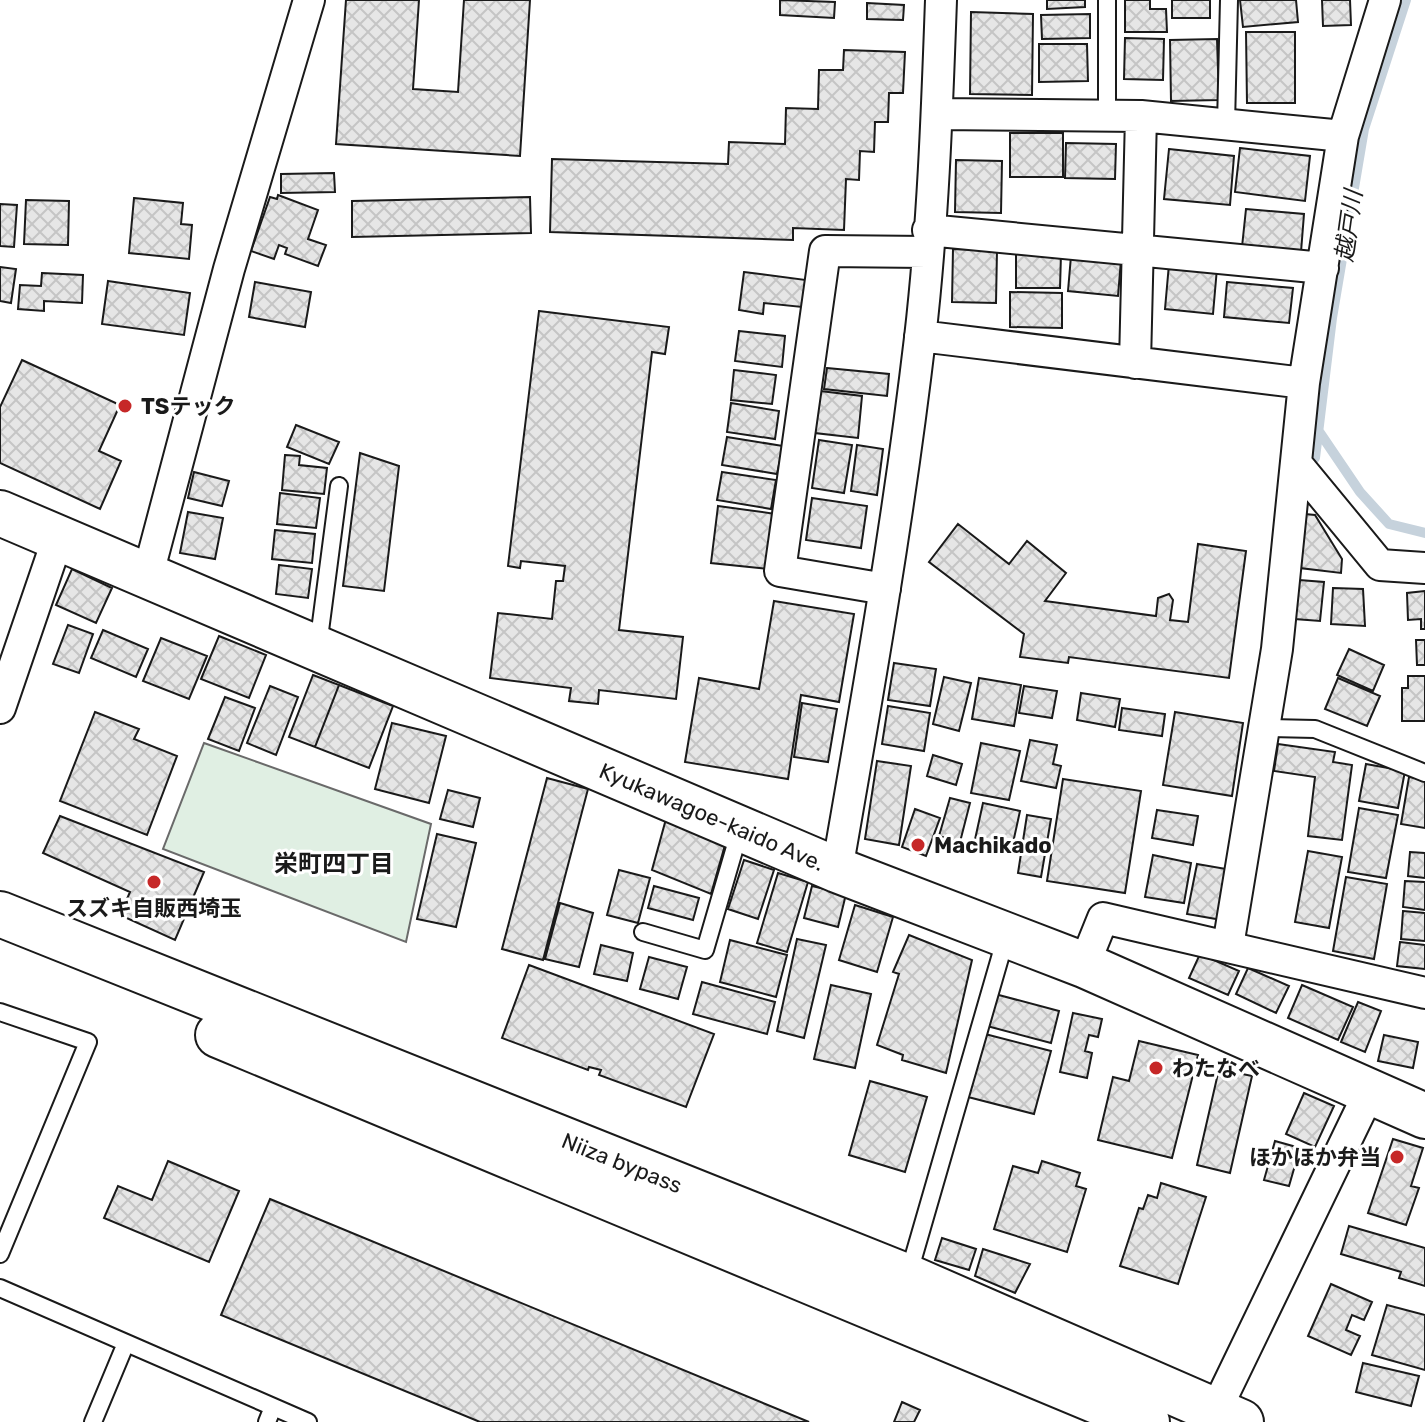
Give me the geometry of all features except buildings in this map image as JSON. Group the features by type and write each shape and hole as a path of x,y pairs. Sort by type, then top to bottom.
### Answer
{"main road":[{"name":"Kyukawagoe-kaido Ave.","path":"0,513 837,870 1084,965 1425,1116"},
{"name":"Niiza bypass","path":"0,914 908,1277 1223,1418"},
{"name":"Niiza bypass","path":"0,946 1147,1422"}],"street":[{"path":"148,574 229,269 309,0"},
{"path":"837,870 885,589 920,336 937,114 941,0"},
{"path":"1228,946 1277,649 1304,383 1343,136 1385,0"},
{"path":"937,114 1141,116 1343,136"},
{"path":"1135,363 1141,116"},
{"path":"885,589 780,571 825,251 927,241 1138,251 1323,268"},
{"path":"920,336 1304,383"},
{"path":"1296,463 1380,565 1425,568"},
{"path":"0,708 58,538"},
{"path":"1084,965 1103,918 1425,993"},
{"path":"1223,1418 1369,1093"}],"lane":[{"path":"1107,0 1107,116"},
{"path":"1226,124 1229,0"},
{"path":"318,647 339,486"},
{"path":"1264,728 1315,729 1425,773"},
{"path":"643,932 705,950 741,828"},
{"path":"908,1277 1007,935"},
{"path":"0,1012 88,1042 0,1254"},
{"path":"0,1288 126,1343 270,1414 308,1422"},
{"path":"93,1422 126,1343"}],"green space":[{"path":"204,743 431,824 406,942 163,849"}],"waterway":[{"name":"越戸川","path":"1315,458 1332,318 1364,129 1406,0"},
{"path":"1318,430 1360,492 1389,524 1425,533"}],"place":[{"name":"TSテック","path":"125,406"},
{"name":"Machikado","path":"918,845"},
{"name":"スズキ自販西埼玉","path":"154,882"},
{"name":"わたなべ","path":"1156,1068"},
{"name":"ほかほか弁当","path":"1397,1157"}],"district":[{"name":"栄町四丁目","path":"334,864"}]}
